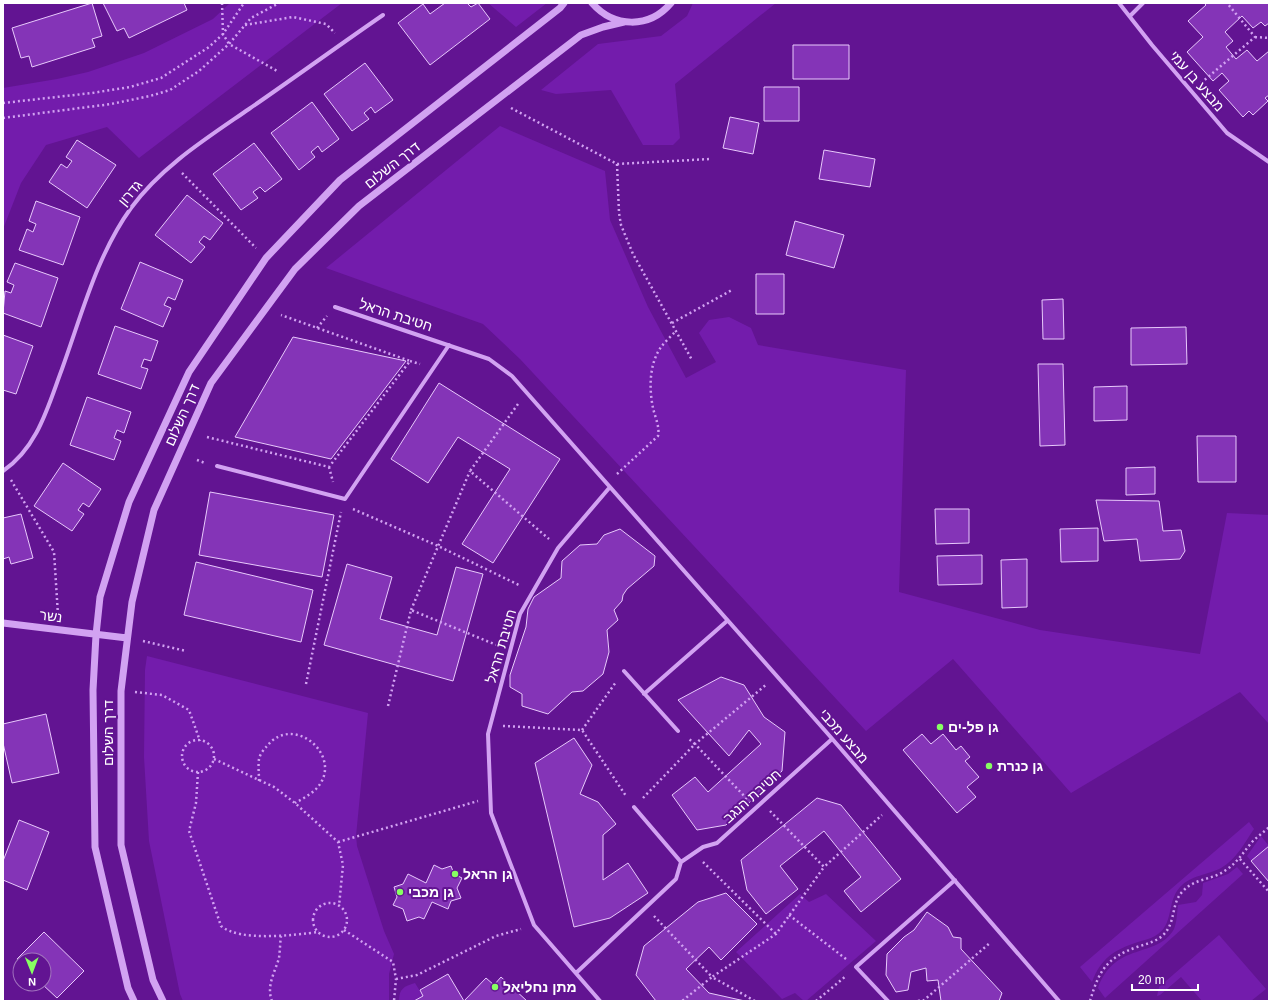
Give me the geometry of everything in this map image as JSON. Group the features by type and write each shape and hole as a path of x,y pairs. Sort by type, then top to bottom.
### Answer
{"street":[{"name":"דרך השלום","path":"134,1001 128,988 95,846 93,690 100,597 129,502 189,372 266,258 340,180 560,8 564,3"},
{"path":"592,3 603,14 624,22 633,23 648,20 662,13 671,3"},
{"name":"מבצע בן עמי","path":"1120,3 1152,44 1227,133 1269,162"},
{"path":"1130,16 1144,3"},
{"name":"גדרון","path":"4,470 22,455 39,430 100,264 114,235 136,202 173,164 383,15"},
{"name":"דרך השלום","path":"163,1001 153,980 121,845 121,691 132,602 154,510 211,383 295,269 359,206 581,35 603,27 624,22"},
{"name":"חטיבת הראל","path":"335,307 489,359 512,376 609,485 558,548 520,614 488,734 491,813 534,925 600,1001"},
{"path":"217,466 345,499 449,345"},
{"name":"מבצע מכבי","path":"609,485 1059,1001"},
{"path":"644,694 727,620"},
{"name":"נשר","path":"3,623 127,638"},
{"path":"624,671 678,731"},
{"name":"חטיבת הנגב","path":"681,862 703,847 717,843 832,739"},
{"path":"576,973 676,879 681,862 634,807"},
{"path":"888,1001 856,968 955,880"}],"path":[{"path":"222,3 224,34 229,44 291,79"},
{"path":"3,103 92,94 130,87 161,78 208,47 224,34 244,3"},
{"path":"3,118 111,104 150,96 170,90 199,71 229,44 251,18 280,3"},
{"path":"1227,3 1255,37"},
{"path":"244,25 293,17 326,24 344,42"},
{"path":"1192,91 1255,37 1269,38"},
{"path":"497,100 618,164 710,159"},
{"path":"173,164 266,258"},
{"path":"618,164 619,213 621,226 633,254 692,360"},
{"path":"672,323 732,290"},
{"path":"281,315 420,364"},
{"path":"609,485 658,436 659,430 653,406 650,384 653,366 661,348 676,331"},
{"path":"329,467 410,361"},
{"path":"388,706 411,610 470,471 526,392"},
{"path":"207,437 329,467"},
{"path":"329,467 333,482"},
{"path":"4,470 54,552 59,630"},
{"path":"470,471 558,548"},
{"path":"306,684 342,511 352,509 438,546 532,592"},
{"path":"411,610 510,650"},
{"path":"143,641 186,650"},
{"path":"582,730 624,671"},
{"path":"582,730 634,807 695,744 777,676"},
{"path":"131,692 162,695 189,710 200,741"},
{"path":"490,726 582,730"},
{"path":"678,731 695,744 755,808"},
{"path":"259,781 260,757 270,742 278,736 297,734 314,742 321,752 324,764 321,782 309,795 295,803"},
{"path":"193,741 200,741 212,748 214,759 207,770 198,772 186,768 182,758 185,747 193,741"},
{"path":"214,759 274,787 295,803 338,842 341,851 342,865 339,906"},
{"path":"198,772 196,803 189,831 221,926 236,934 281,936 319,932 329,937 340,934 346,925 346,915 339,906 330,903 324,904 316,912 314,922 319,932"},
{"path":"338,842 490,797"},
{"path":"762,802 824,867"},
{"path":"682,1001 712,977 776,934 824,867 891,807"},
{"path":"1090,1001 1096,981 1102,969 1108,962 1121,954 1157,941 1171,927 1175,902 1182,891 1194,882 1225,871 1240,859 1252,841 1269,827"},
{"path":"694,853 776,934"},
{"path":"1240,859 1269,892"},
{"path":"648,910 712,977 754,999 755,1001"},
{"path":"789,916 856,968 816,1001"},
{"path":"396,979 417,975 496,936 534,925"},
{"path":"344,930 392,962 396,979 394,1001"},
{"path":"918,1001 922,1001 1001,934"},
{"path":"272,1001 270,995 272,979 279,958 281,936"}],"shaded area":[{"path":"230,3 342,3 139,158 107,127 46,145 21,183 3,229 3,88 88,72 144,53 213,19"},
{"path":"488,3 547,3 516,27"},
{"path":"693,3 776,3 675,84 680,138 673,145 643,145 611,90 556,94 541,90 598,44 661,36 687,16"},
{"path":"500,126 605,171 610,220 648,307 686,378 716,362 699,333 709,320 729,317 751,328 758,345 906,370 899,592 1040,630 1200,654 1227,513 1269,515 1269,724 1240,692 1071,793 953,659 866,731 520,359 483,324 326,268"},
{"path":"147,656 368,713 356,836 357,846 384,931 394,954 389,974 389,1001 183,1001 180,994 149,841 144,757 145,670"},
{"path":"1249,822 1254,829 1240,850 1231,860 1221,868 1184,883 1173,899 1168,920 1161,931 1153,937 1122,948 1109,956 1100,967 1092,982 1080,967"},
{"path":"1261,836 1269,846 1251,861 1247,856"},
{"path":"1237,867 1243,874 1105,998 1098,988 1105,973 1115,963 1167,938 1175,926 1178,905 1196,902 1202,895 1203,883 1228,874"},
{"path":"800,894 809,902 826,894 876,941 806,1001 795,993 782,999 736,952"},
{"path":"1219,935 1266,989 1251,1001 1202,1001 1181,977 1157,996 1159,987"},
{"path":"415,983 423,996 414,1001 399,1001 401,991 408,985"}],"building":[{"path":"92,3 102,36 92,39 95,47 32,67 29,56 21,58 12,28"},
{"path":"103,3 184,3 187,10 129,38 124,28 117,31"},
{"path":"445,3 467,3 471,7 478,3 490,19 430,65 398,23 423,4 430,14"},
{"path":"1204,3 1269,3 1269,23 1265,26 1261,22 1253,28 1242,16 1225,32 1233,41 1226,47 1236,59 1247,50 1257,61 1269,51 1269,95 1265,98 1268,101 1253,115 1249,111 1243,117 1219,90 1229,81 1222,73 1213,81 1187,52 1203,37 1188,21 1206,5"},
{"path":"793,45 849,45 849,79 793,79"},
{"path":"365,63 393,100 375,113 371,107 364,113 369,119 352,131 324,94"},
{"path":"764,87 799,87 799,121 764,121"},
{"path":"312,102 339,139 322,152 318,146 311,152 315,157 299,170 271,133"},
{"path":"730,117 759,123 753,154 723,148"},
{"path":"77,140 116,165 87,208 49,182 61,164 67,168 72,161 66,157"},
{"path":"254,143 282,179 265,192 260,187 253,192 258,198 241,210 213,174"},
{"path":"824,150 875,159 870,187 819,179"},
{"path":"187,195 223,223 210,240 204,236 199,242 205,247 191,263 155,235"},
{"path":"36,201 80,217 63,265 19,250 27,229 33,232 36,224 29,221"},
{"path":"795,221 844,235 834,268 786,255"},
{"path":"140,262 183,280 175,300 168,297 164,305 171,308 163,327 121,309"},
{"path":"15,263 58,278 41,327 3,313 5,291 11,293 14,285 7,282"},
{"path":"756,274 784,274 784,314 756,314"},
{"path":"1063,299 1064,339 1043,339 1042,300"},
{"path":"115,326 158,341 151,361 144,359 141,367 148,369 141,389 98,374"},
{"path":"1186,327 1187,364 1131,365 1131,328"},
{"path":"3,335 33,346 16,394 3,390"},
{"path":"293,337 406,361 331,459 235,437"},
{"path":"1038,364 1063,364 1065,445 1040,446"},
{"path":"439,383 560,459 493,563 462,544 510,469 458,437 428,483 391,459"},
{"path":"1127,386 1127,420 1094,421 1094,387"},
{"path":"87,397 131,412 124,433 117,430 114,438 121,441 114,460 70,445"},
{"path":"1197,436 1236,436 1236,482 1198,482"},
{"path":"63,463 101,489 89,507 83,503 78,510 84,514 72,531 34,506"},
{"path":"1155,467 1155,494 1126,495 1126,468"},
{"path":"210,492 334,515 322,577 199,555"},
{"path":"1096,500 1159,501 1163,531 1181,530 1185,551 1180,559 1140,561 1137,539 1104,541"},
{"path":"935,509 969,509 969,543 936,544"},
{"path":"21,514 33,558 11,564 9,557 3,559 3,518"},
{"path":"1098,528 1098,561 1061,562 1060,529"},
{"path":"620,529 655,556 654,566 627,589 623,595 622,601 614,610 618,620 607,630 609,652 603,674 583,691 572,692 548,714 522,706 522,694 510,687 510,675 526,627 528,609 534,597 561,578 562,561 580,545 597,544 604,535"},
{"path":"982,555 982,584 938,585 937,556"},
{"path":"1027,559 1027,607 1002,608 1001,560"},
{"path":"196,562 313,590 301,642 184,615"},
{"path":"347,564 392,577 380,619 437,635 456,567 483,574 453,681 324,645"},
{"path":"721,677 744,685 764,717 785,732 782,771 726,825 697,830 672,795 695,777 708,792 761,744 749,730 729,756 678,700"},
{"path":"46,714 59,773 12,783 3,743 3,724"},
{"path":"922,734 931,744 943,734 956,750 961,746 970,757 965,761 979,777 967,787 976,797 957,813 903,750"},
{"path":"574,738 592,765 580,794 598,802 616,824 603,835 603,880 628,863 648,893 610,918 574,927 535,763"},
{"path":"817,798 841,805 901,879 861,912 844,891 861,877 824,831 780,866 798,889 766,914 747,890 741,860"},
{"path":"19,820 49,832 27,890 3,880 3,861"},
{"path":"1269,846 1269,882 1251,861"},
{"path":"434,865 442,869 451,866 454,874 462,878 457,888 461,898 451,901 448,909 432,902 424,919 419,917 407,921 403,909 393,905 397,897 394,887 403,884 408,874 426,883"},
{"path":"726,893 757,924 721,960 709,947 686,969 709,993 745,1001 656,1001 636,975 644,946 698,902"},
{"path":"927,912 948,927 953,937 961,938 961,949 1002,993 999,1001 941,1001 938,980 927,981 926,968 911,972 908,990 896,992 886,975 887,954 904,937 914,930"},
{"path":"44,932 84,971 57,998 51,992 52,992 52,952 24,952"},
{"path":"448,974 464,1001 414,1001 423,996 420,990"},
{"path":"501,977 527,1001 464,1001 486,978 494,985"}],"place":[{"name":"גן פל-ים","path":"940,727"},
{"name":"גן כנרת","path":"989,766"},
{"name":"גן הראל","path":"455,874"},
{"name":"גן מכבי","path":"400,892"},
{"name":"מתן נחליאל","path":"495,987"}]}
